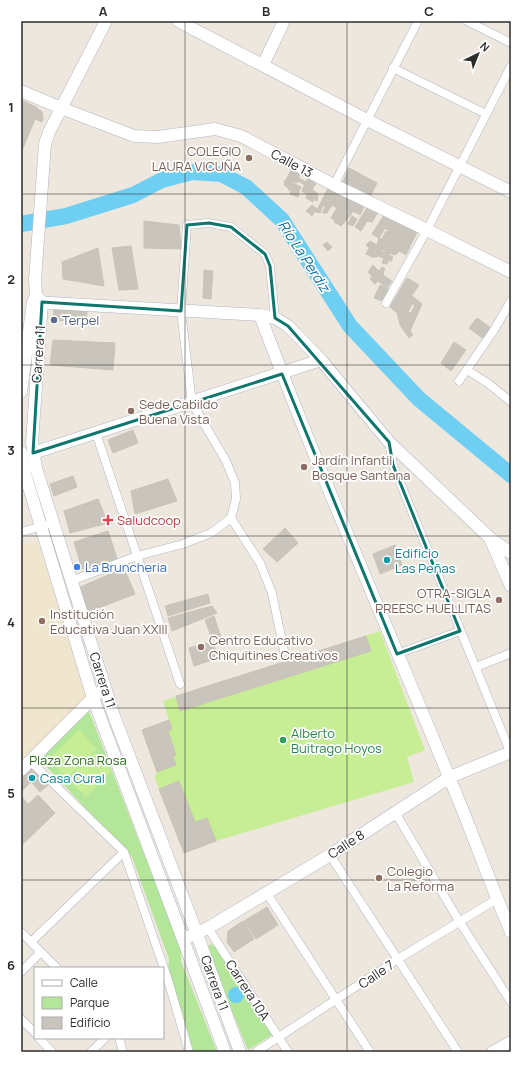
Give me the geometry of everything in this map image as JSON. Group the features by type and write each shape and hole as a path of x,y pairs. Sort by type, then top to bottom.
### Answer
{"street":[{"name":"Carrera 11","path":"106,21 49,132 45,144 35,280 37,300 32,442 33,453 36,468 114,716 203,931 240,1052"},
{"path":"178,21 367,120 511,192"},
{"path":"263,65 284,21"},
{"path":"334,185 418,21"},
{"path":"467,21 511,43"},
{"path":"386,303 427,230 511,66"},
{"path":"393,68 486,114"},
{"name":"Calle 13","path":"21,91 134,136 158,137 216,129 241,136 334,185 511,272"},
{"path":"71,581 137,556 183,544 211,533 231,518 236,499 235,483 226,461 192,403 181,311 187,225 209,223 231,227 264,254 270,266 275,318"},
{"name":"Carrera 11","path":"21,392 37,300"},
{"path":"37,300 181,311 260,315 275,318 288,326 321,360 389,442 490,538 511,553"},
{"path":"459,381 494,330 511,301"},
{"path":"260,315 282,374 397,654 450,777 497,899 507,915 511,932"},
{"path":"33,453 282,374 321,360"},
{"path":"467,370 489,384 511,402"},
{"path":"96,433 180,684"},
{"path":"389,442 392,465 511,753"},
{"name":"Carrera 11","path":"21,452 25,474 93,698 224,1052"},
{"path":"231,518 260,563 272,593 284,651"},
{"path":"21,532 53,523"},
{"path":"490,538 511,586"},
{"path":"397,654 460,630"},
{"path":"476,667 511,653"},
{"path":"21,770 93,698 104,685"},
{"name":"Calle 8","path":"183,940 203,931 330,855 450,777 511,753"},
{"path":"30,761 124,852 160,967"},
{"path":"395,812 459,921 511,1002"},
{"path":"31,942 124,852"},
{"path":"330,855 458,1052"},
{"path":"266,892 370,1052"},
{"name":"Calle 7","path":"256,1052 398,959 497,899"},
{"name":"Carrera 10A","path":"203,931 288,1052"},
{"path":"21,932 56,967"},
{"path":"21,972 41,952"},
{"path":"165,982 189,1052"},
{"path":"21,1019 34,1032"},
{"path":"40,1039 52,1052"},
{"path":"91,1052 104,1039"},
{"path":"119,1039 123,1052"},
{"path":"493,1052 511,1042"}],"highlighted area":[{"path":"209,223 231,227 265,254 270,266 275,318 288,326 389,442 393,465 460,631 397,654 282,374 33,453 42,302 181,311 187,225"}],"shaded area":[{"name":"Institución Educativa Juan XXIII","path":"38,541 87,698 21,762 21,544"}],"green space":[{"name":"Alberto Buitrago Hoyos","path":"380,631 425,750 407,757 414,782 216,841 184,853 154,776 157,774 142,730 169,720 163,701"},
{"name":"Plaza Zona Rosa","path":"89,711 181,950 181,961 217,1052 192,1052 168,972 169,959 132,857 39,759"},
{"path":"79,730 97,749 67,778 49,759"},
{"path":"95,753 112,771 86,797 68,779"},
{"path":"211,944 215,947 272,1035 248,1050 207,950 207,947"}],"water":[{"path":"236,987 242,989 244,995 242,1001 236,1003 230,1001 228,995 230,989"}],"building":[{"path":"21,100 36,107 42,112 43,118 42,122 35,119 21,153"},
{"path":"292,168 301,173 298,178 294,175 292,181 287,178"},
{"path":"349,168 377,183 371,195 343,182"},
{"path":"294,175 306,182 305,185 298,181 297,183 292,181"},
{"path":"287,178 292,181 289,188 286,187 288,181 285,186 284,185"},
{"path":"308,178 316,184 314,186 310,184 308,188 304,186"},
{"path":"291,182 301,187 299,191 290,186"},
{"path":"310,184 314,186 312,189 318,194 317,201 314,199 313,202 306,198 307,195 302,191 304,186 308,188"},
{"path":"290,186 299,191 298,197 290,194 291,190 288,190"},
{"path":"328,188 334,191 325,207 323,205 320,213 316,212"},
{"path":"334,191 338,194 332,205 327,213 322,213"},
{"path":"338,194 343,197 337,208 332,205"},
{"path":"344,195 349,198 335,220 331,218"},
{"path":"349,198 364,207 360,215 353,211 341,226 334,222"},
{"path":"312,205 317,209 312,216 306,211"},
{"path":"368,206 374,209 361,231 355,227"},
{"path":"373,211 378,212 372,222 367,221"},
{"path":"384,215 395,221 389,231 385,228 379,238 372,234"},
{"path":"352,216 357,219 353,226 348,224"},
{"path":"396,220 418,231 411,244 388,233"},
{"path":"144,221 179,225 181,249 144,248"},
{"path":"386,231 397,237 394,244 391,242 386,252 377,245 379,238 382,239"},
{"path":"397,237 404,241 397,254 395,253 395,255 386,252 391,242 394,244"},
{"path":"370,241 377,245 369,255 366,254 369,248 366,245"},
{"path":"404,241 411,244 406,255 399,251"},
{"path":"327,242 332,247 328,251 323,245"},
{"path":"377,245 383,249 377,257 371,257 369,255"},
{"path":"131,246 138,289 119,290 112,248"},
{"path":"98,248 104,286 63,279 62,262"},
{"path":"382,251 389,253 389,255 393,257 387,264 382,263 384,258 378,256"},
{"path":"373,265 379,271 382,267 385,269 383,275 392,281 387,288 378,281 375,284 370,279 372,276 368,272"},
{"path":"204,270 213,271 211,299 203,298"},
{"path":"407,278 419,285 408,301 406,300 403,308 408,312 404,319 390,307"},
{"path":"380,285 390,290 382,301 374,298"},
{"path":"412,296 422,304 410,331 413,335 409,338 400,325 397,312 404,319 408,312 411,313 415,305 408,301"},
{"path":"406,300 412,304 408,312 403,308"},
{"path":"54,308 87,311 86,322 53,320"},
{"path":"477,318 491,328 484,339 469,328"},
{"path":"53,340 115,343 113,370 50,365"},
{"path":"454,342 466,350 451,371 441,363"},
{"path":"133,430 138,443 113,453 108,440"},
{"path":"73,476 77,487 54,496 50,484"},
{"path":"168,479 177,501 135,514 131,491"},
{"path":"98,499 108,523 70,533 64,511"},
{"path":"285,528 298,543 277,562 263,549"},
{"path":"108,531 118,561 82,569 74,542"},
{"name":"Edificio Las Peñas","path":"395,545 402,565 380,574 373,554"},
{"path":"124,568 135,594 88,612 78,588"},
{"path":"208,594 210,603 168,616 165,606"},
{"path":"212,606 217,613 172,631 168,618"},
{"path":"214,616 221,637 212,639 205,620"},
{"path":"366,636 371,651 180,711 176,696"},
{"path":"213,642 218,658 194,666 189,648"},
{"path":"169,720 172,729 168,731 176,755 173,756 176,765 157,772 142,730"},
{"name":"Casa Cural","path":"31,765 49,784 40,792 31,782 21,792 21,774"},
{"path":"179,781 195,822 207,818 216,841 184,853 159,789"},
{"path":"38,795 55,813 21,846 21,811"},
{"name":"Casa Cural","path":"21,796 28,804 21,810"},
{"path":"267,907 278,925 256,939 244,921"},
{"path":"243,921 254,939 234,952 227,942 228,931"}],"waterway":[{"name":"Río La Perdiz","path":"21,224 66,216 133,195 162,180 192,172 221,174 246,187 282,220 350,326 419,399 511,475"}],"place":[{"name":"COLEGIO LAURA VICUÑA","path":"249,158"},
{"name":"Terpel","path":"54,320"},
{"name":"Sede Cabildo Buena Vista","path":"131,411"},
{"name":"Jardín Infantil Bosque Santana","path":"304,467"},
{"name":"Saludcoop","path":"108,520"},
{"name":"Edificio Las Peñas","path":"387,560"},
{"name":"La Bruncheria","path":"77,567"},
{"name":"OTRA-SIGLA PREESC HUELLITAS","path":"499,600"},
{"name":"Institución Educativa Juan XXIII","path":"42,621"},
{"name":"Centro Educativo Chiquitines Creativos","path":"201,647"},
{"name":"Alberto Buitrago Hoyos","path":"283,740"},
{"name":"Casa Cural","path":"32,778"},
{"name":"Colegio La Reforma","path":"379,878"}]}
